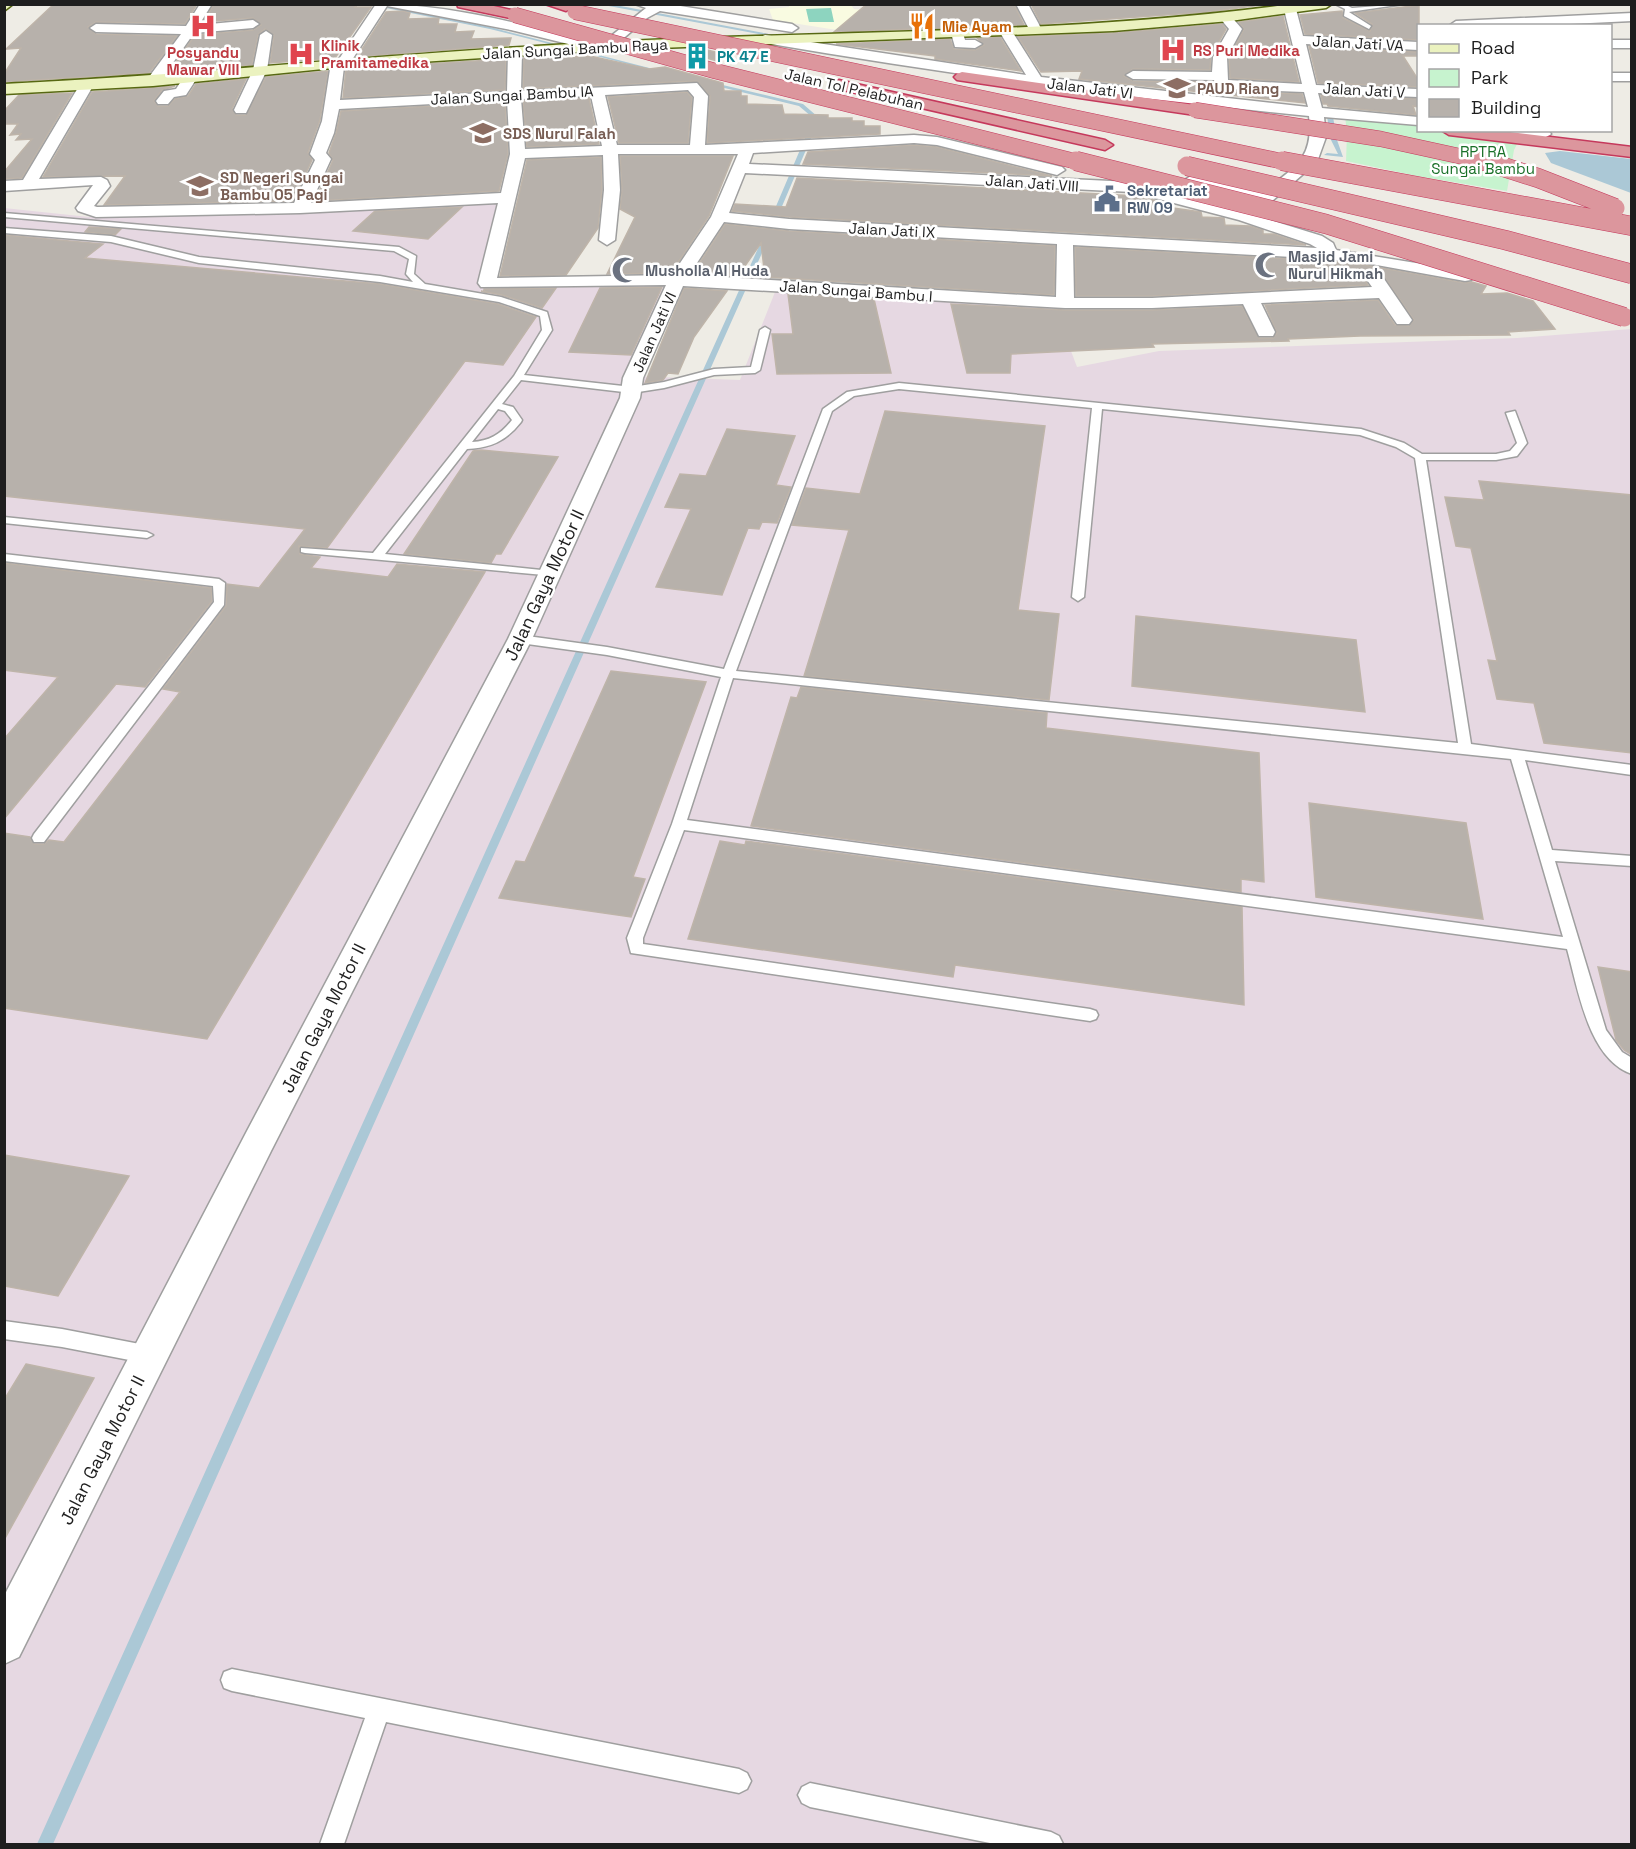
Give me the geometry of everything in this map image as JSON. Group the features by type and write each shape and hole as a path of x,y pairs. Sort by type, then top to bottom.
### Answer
{"highway":[{"path":"463,4 603,30 758,66"},
{"path":"558,6 925,71 1360,135 1450,152 1530,175 1632,214"},
{"path":"558,6 575,12 1258,157 1632,226"},
{"path":"515,15 736,76 1326,225 1632,320"},
{"name":"Jalan Tol Pelabuhan","path":"828,83 1116,148"},
{"path":"1195,110 1257,113 1417,128"},
{"path":"1466,132 1632,152"},
{"path":"1486,218 1174,161 1505,240 1632,274"}],"street":[{"path":"153,81 206,4"},
{"path":"391,4 511,26 602,46 649,8 767,19 840,36"},
{"path":"1022,4 1036,30"},
{"name":"Jalan Sungai Bambu Raya","path":"4,89 86,86 341,63 602,46 1036,30 1225,15 1326,4"},
{"path":"300,208 323,159 318,154 333,105 341,63 380,7"},
{"path":"1245,217 1309,162 1319,137 1321,112 1303,41 1288,7"},
{"path":"1219,76 1220,57 1236,29 1225,15"},
{"path":"1456,24 1632,17"},
{"path":"96,28 190,30 253,24"},
{"path":"1005,31 1035,79"},
{"path":"957,33 960,44 975,44"},
{"path":"241,110 260,70 266,35"},
{"name":"Jalan Jati VI","path":"775,38 849,54 1035,79 1417,121"},
{"name":"Jalan Jati VA","path":"1303,41 1417,46"},
{"path":"1612,44 1632,44"},
{"name":"Jalan Sungai Bambu I","path":"515,52 514,95 518,154 487,283 677,280 1065,303 1152,303 1384,292"},
{"name":"Jalan Jati V","path":"1133,75 1219,76 1222,83 1228,85 1417,93"},
{"path":"1612,77 1632,77"},
{"path":"163,101 169,94 181,92 190,78"},
{"path":"28,185 86,86"},
{"name":"Jalan Sungai Bambu IA","path":"333,105 692,86 701,96 697,150"},
{"path":"597,90 610,150 612,190 607,240"},
{"path":"1528,132 1544,134"},
{"path":"518,154 610,150 747,149 904,139 930,140 1131,187 1155,176 1163,175 1266,198"},
{"name":"Jalan Jati VI","path":"632,390 636,368 677,280 719,217 747,149"},
{"name":"Jalan Jati VIII","path":"741,168 1131,187 1245,217 1316,240 1327,247 1328,254"},
{"path":"4,186 95,180 102,186 84,208 96,212 300,208 506,198"},
{"name":"Jalan Jati IX","path":"719,217 789,224 1328,254 1360,257 1465,276"},
{"path":"1065,240 1065,303"},
{"path":"1360,257 1403,320"},
{"path":"1250,299 1266,332"},
{"name":"Jalan Gaya Motor II","path":"4,1642 520,639 632,390"}],"lane":[{"path":"1338,4 1350,10"},
{"path":"1369,27 1346,15 1346,11 1401,4"},
{"path":"4,215 396,249 413,258 410,274 423,287"},
{"path":"4,230 111,239 199,260 380,279 501,300 544,314 547,330 518,377 376,557"},
{"path":"518,377 632,390 709,374 755,370 765,330"},
{"path":"1090,1015 636,949 635,938 679,824 728,674 828,409 851,394 899,386 1360,432 1400,445 1420,458 1496,457 1513,454 1522,443 1511,413"},
{"path":"464,446 488,445 505,435 517,420 509,409 494,405"},
{"path":"1078,597 1097,406"},
{"path":"1420,458 1465,748"},
{"path":"4,520 147,535"},
{"path":"305,550 551,574"},
{"path":"4,557 219,583 220,602 39,838"},
{"path":"520,639 607,651 728,674 1465,748 1632,770"},
{"path":"1516,754 1599,1032 1616,1057 1632,1067"},
{"path":"679,824 1573,944"},
{"path":"1546,855 1632,861"},
{"path":"4,1330 62,1338 150,1355"},
{"path":"232,1680 739,1781"},
{"path":"333,1845 379,1711"},
{"path":"810,1795 1051,1845"}],"shaded area":[{"path":"789,5 851,5 854,9 865,10 837,30 773,20 769,9 789,7"},
{"path":"503,197 486,284 677,282 629,376 740,380 777,287 1053,303 1077,367 1159,351 1517,338 1631,329 1631,1844 5,1844 4,208 89,217"}],"green space":[{"path":"831,8 834,22 809,22 806,9"},
{"name":"RPTRA Sungai Bambu","path":"1345,115 1417,124 1417,132 1487,132 1521,136 1514,150 1507,191 1346,161"}],"water":[{"path":"1560,151 1631,159 1631,193 1551,163 1545,153"}],"building":[{"path":"54,4 197,4 185,24 96,22 88,27 96,34 177,36 149,73 4,82 4,74 21,48 6,49"},
{"path":"214,4 358,4 355,7 371,7 335,58 270,63 274,35 265,29 258,35 252,65 170,71 195,35 253,30 261,25 253,18 203,22"},
{"path":"867,4 1014,4 1024,25 834,32"},
{"path":"1031,4 1269,4 1207,12 1041,24"},
{"path":"1419,5 1417,40 1305,34 1300,15 1342,11 1343,18 1370,31 1372,24 1355,13"},
{"path":"386,12 410,13 408,19 439,18 438,24 457,24 455,32 474,31 471,39 511,38 509,45 357,57"},
{"path":"1283,16 1299,82 1230,78 1229,58 1244,29 1239,22"},
{"path":"1222,24 1226,29 1211,56 1210,70 1133,69 1124,76 1133,81 1213,82 1216,88 1229,91 1302,94 1305,103 1079,79 1082,71 1041,72 1018,37 1113,33"},
{"path":"1000,37 1021,71 935,59 935,56 836,44 950,39 954,49 975,50 984,45 977,38"},
{"path":"1309,46 1417,52 1417,56 1403,56 1417,78 1417,87 1318,83"},
{"path":"703,49 720,53 721,62 692,54"},
{"path":"570,55 570,57 590,56 649,69 665,67 723,83 724,91 741,91 741,96 747,96 747,104 782,105 784,114 852,118 852,121 864,121 864,126 880,126 880,134 707,143 710,96 697,81 523,89 524,58"},
{"path":"506,59 505,90 343,98 346,69"},
{"path":"328,71 320,120 308,153 312,160 293,201 104,205 125,176 43,177 92,92 175,86 162,90 154,101 158,106 168,106 175,99 188,96 196,84 246,79 232,109 236,115 246,115 266,77"},
{"path":"687,92 692,98 688,143 619,143 608,97"},
{"path":"72,93 22,178 4,179 4,172 32,139 16,140 21,134 10,135 18,124 4,124 4,111 19,95"},
{"path":"1321,95 1417,99 1417,107 1413,106 1416,115 1323,104"},
{"path":"589,98 599,144 527,147 523,101"},
{"path":"505,102 508,154 499,191 315,201 333,160 329,153 341,111"},
{"path":"914,145 937,147 1052,176 803,164 808,152"},
{"path":"620,156 733,156 709,216 671,273 607,274 635,217 620,209 622,190"},
{"path":"601,157 602,190 598,228 566,275 500,276 527,160"},
{"path":"797,178 1138,196 1173,205 1173,208 1201,212 1202,217 1224,218 1225,225 1250,226 1263,230 1263,234 1274,234 1306,245 789,217 732,211 735,204 786,207"},
{"path":"462,207 428,239 353,231 375,211"},
{"path":"725,224 789,231 1055,246 1054,295 765,277 761,243 738,276 693,273"},
{"path":"89,227 121,229 115,235 85,232"},
{"path":"4,235 103,244 85,258 380,284 498,304 536,317 503,365 465,361 327,548 299,546 300,554 320,557 311,568 388,577 397,564 485,572 207,1039 4,1008 4,833 30,837 34,844 44,844 49,840 64,842 180,692 163,689 226,606 227,584 259,588 305,529 4,496"},
{"path":"1075,247 1328,261 1360,264 1465,283 1472,282 1486,286 1481,294 1507,293 1533,301 1555,329 1508,332 1510,335 1360,336 1288,339 1289,341 1152,344 1154,347 1011,354 1010,373 967,373 951,304 1065,310 1152,310 1242,306 1259,338 1273,338 1277,333 1265,305 1378,300 1395,325 1409,326 1414,320 1380,271 1366,272 1363,277 1368,285 1152,296 1076,296"},
{"path":"662,287 631,355 569,352 600,288"},
{"path":"556,288 542,308 502,295 484,292 484,289"},
{"path":"684,288 727,291 694,337 678,374 668,373 663,380 645,383"},
{"path":"788,294 874,299 891,373 777,374 772,334 793,334"},
{"path":"885,411 1045,426 1018,610 1059,614 1049,700 804,676 849,530 792,525 806,488 860,494"},
{"path":"727,429 795,436 776,485 791,487 777,523 762,522 759,529 748,528 722,595 656,587 691,509 665,507 680,474 706,476"},
{"path":"473,451 558,457 501,554 496,554 491,563 404,554"},
{"path":"1479,481 1632,495 1632,753 1544,743 1534,703 1497,699 1488,660 1497,661 1471,548 1456,546 1445,497 1484,500"},
{"path":"4,563 211,588 212,601 145,687 116,684 4,819 4,739 58,677 4,670"},
{"path":"1136,616 1356,640 1365,712 1132,686"},
{"path":"611,671 706,682 633,877 645,879 631,917 499,898 516,861 525,862"},
{"path":"801,687 1047,713 1046,728 1259,753 1264,882 1241,879 1241,892 751,826 791,697 797,698"},
{"path":"1309,803 1466,823 1483,919 1316,897"},
{"path":"720,841 745,845 746,841 1242,907 1244,1005 955,965 953,977 688,939"},
{"path":"1598,967 1632,972 1632,1055 1624,1050 1616,1040"},
{"path":"4,1155 129,1176 58,1296 4,1286"},
{"path":"26,1364 94,1378 4,1540 4,1400"}],"waterway":[{"path":"368,4 490,28 663,72"},
{"path":"600,4 785,38"},
{"path":"45,1844 763,244 811,131 815,117 801,105 710,83"},
{"path":"1327,155 1341,156 1334,140 1329,111"}],"place":[{"name":"Posyandu Mawar VIII","path":"203,26"},
{"name":"Mie Ayam","path":"922,26"},
{"name":"RS Puri Medika","path":"1173,50"},
{"name":"Klinik Pramitamedika","path":"301,54"},
{"name":"PK 47 E","path":"697,56"},
{"name":"PAUD Riang","path":"1177,88"},
{"name":"SDS Nurul Falah","path":"483,133"},
{"name":"SD Negeri Sungai Bambu 05 Pagi","path":"200,186"},
{"name":"Sekretariat RW 09","path":"1107,199"},
{"name":"Masjid Jami Nurul Hikmah","path":"1268,265"},
{"name":"Musholla Al Huda","path":"625,270"}]}
